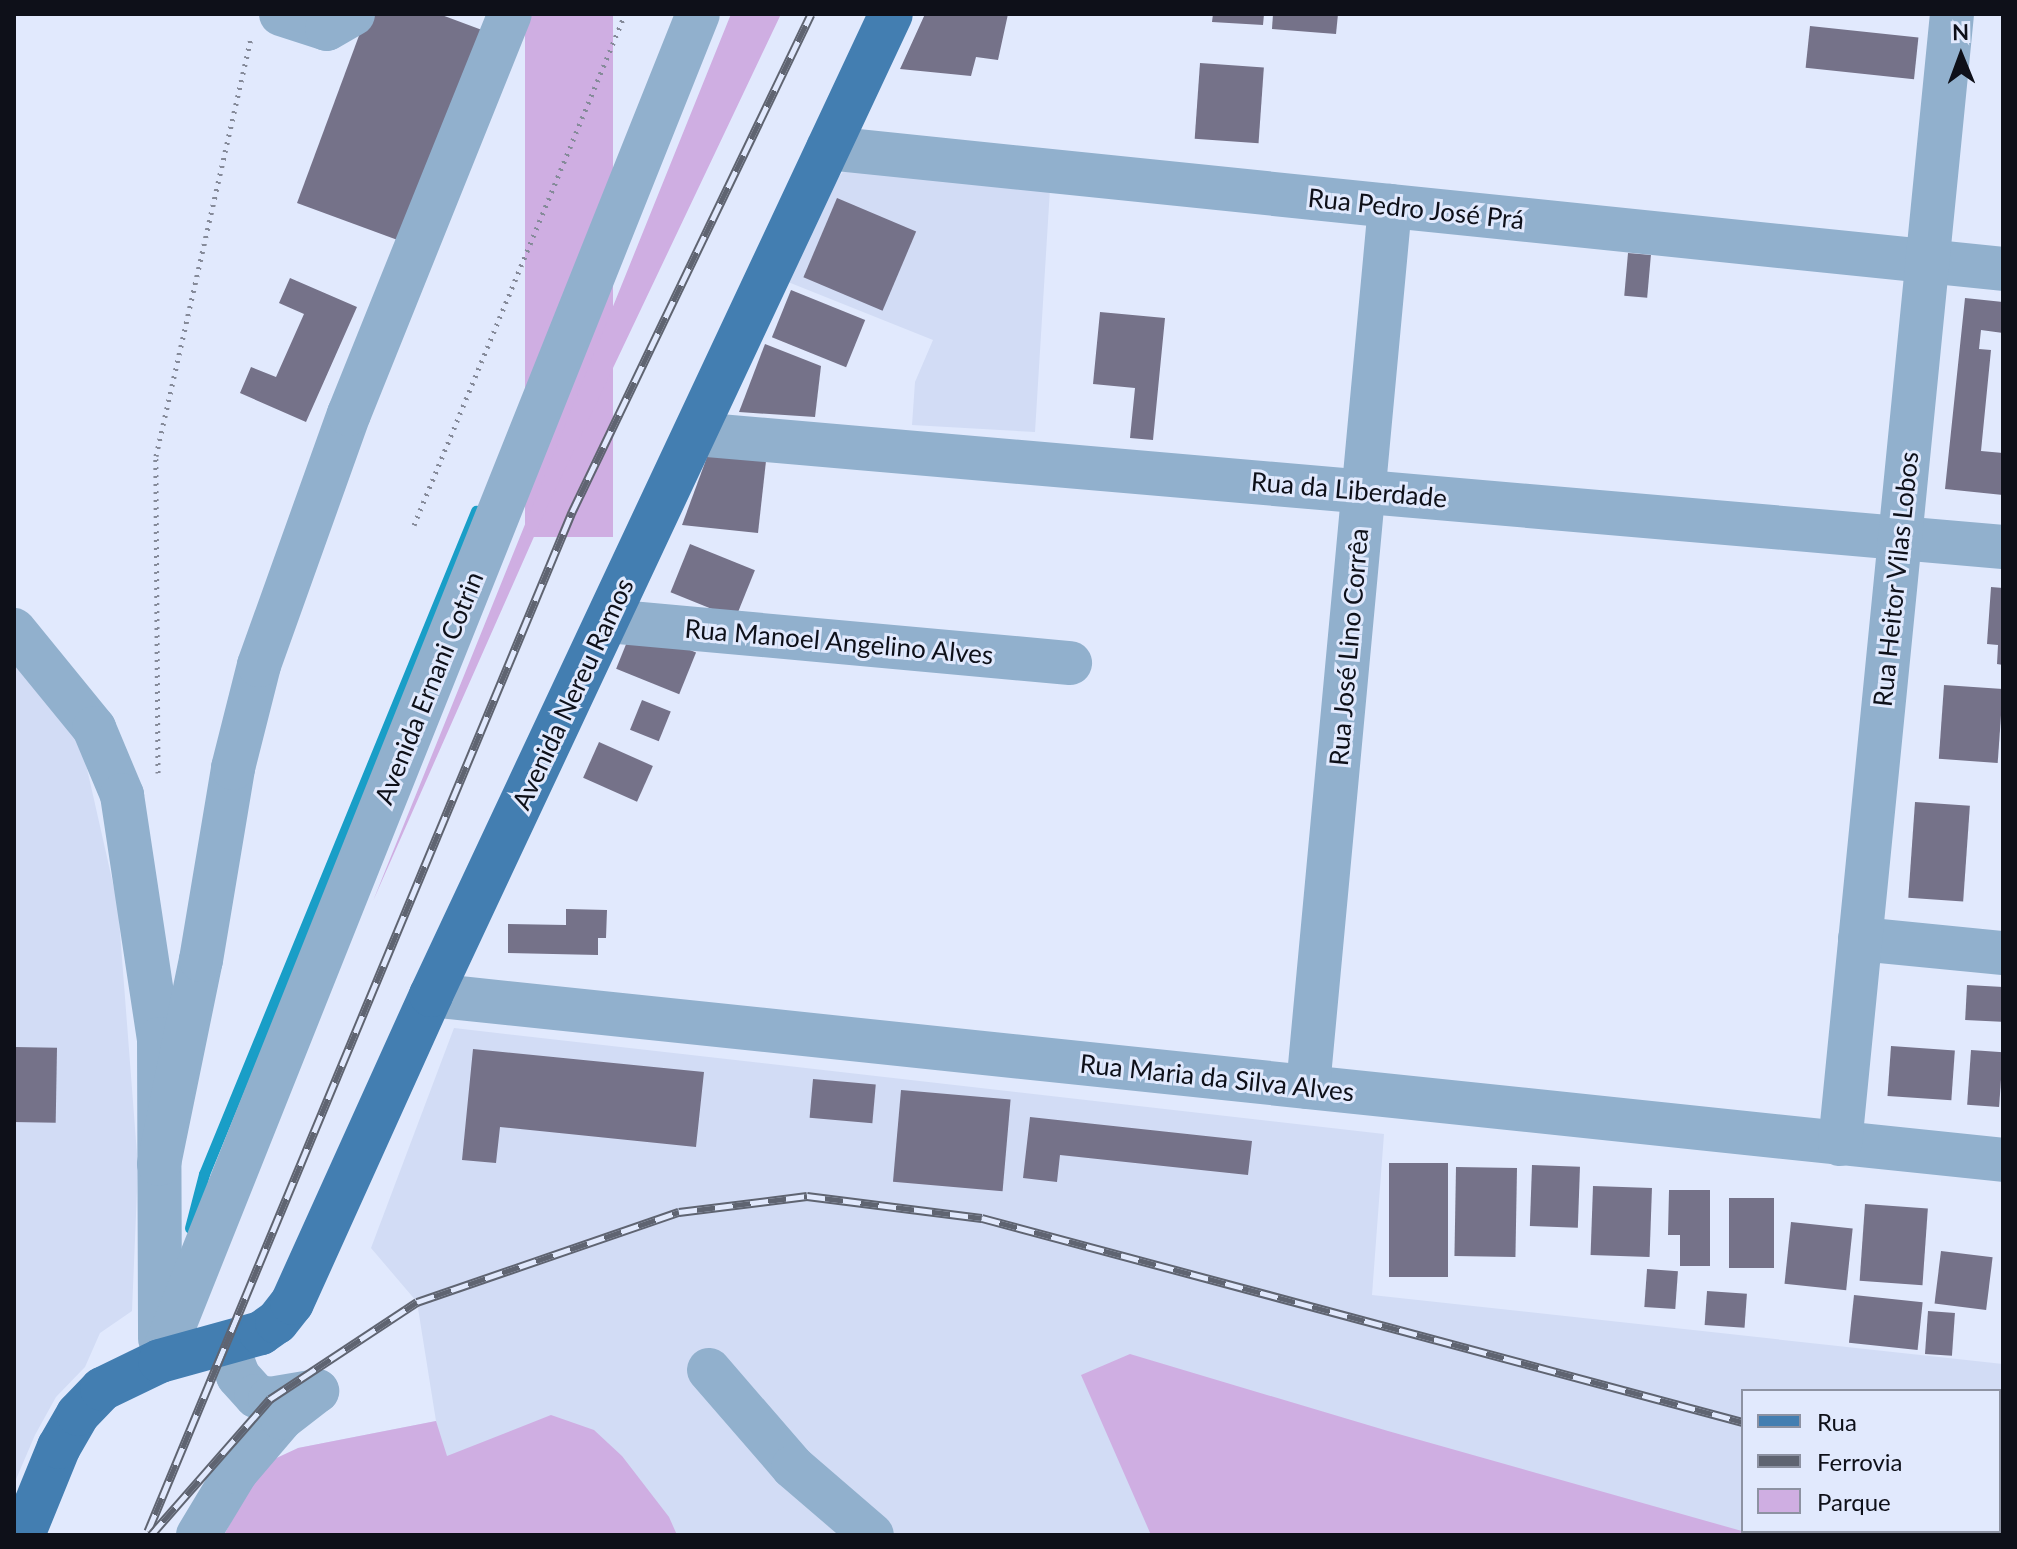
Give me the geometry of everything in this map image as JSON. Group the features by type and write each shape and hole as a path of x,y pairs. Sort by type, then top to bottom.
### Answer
{"main road":[{"name":"Avenida Nereu Ramos","path":"23,1535 59,1447 78,1414 102,1389 160,1361 261,1333 277,1322 292,1303 431,995 891,14"}],"street":[{"path":"267,21 327,29 353,14"},
{"path":"159,1164 201,960 233,768 259,665 349,414 510,14"},
{"name":"Avenida Ernani Cotrin","path":"160,1361 698,14"},
{"name":"Rua Heitor Vilas Lobos","path":"1840,1144 1952,14"},
{"name":"Rua Pedro José Prá","path":"828,148 2003,269"},
{"name":"Rua José Lino Corrêa","path":"1308,1087 1390,206"},
{"name":"Rua da Liberdade","path":"696,434 2003,547"},
{"name":"Rua Manoel Angelino Alves","path":"608,621 1070,663"},
{"path":"14,630 94,728 122,795 159,1039 160,1361"},
{"path":"1860,939 2003,953"},
{"name":"Rua Maria da Silva Alves","path":"431,995 2003,1160"},
{"path":"198,1535 236,1472 282,1418 317,1391 279,1398 256,1396 238,1376 226,1344"},
{"path":"709,1370 793,1467 872,1535"}],"path":[{"path":"414,525 625,14"},
{"path":"158,787 156,456 267,21"}],"shaded area":[{"path":"862,169 1050,189 1035,432 912,425 915,382 933,340 788,282 832,184 843,172"},
{"path":"14,664 81,742 118,906 138,1167 132,1311 100,1333 85,1367 56,1397 14,1484"},
{"path":"454,1028 1384,1134 1372,1295 2003,1364 2003,1535 224,1535 298,1448 436,1421 417,1302 371,1248"}],"green space":[{"path":"525,14 613,14 613,537 525,537"},
{"path":"731,14 781,14 548,505 373,901"},
{"path":"1130,1354 1756,1535 1151,1535 1081,1375"},
{"path":"551,1415 594,1430 622,1456 669,1517 677,1535 224,1535 252,1482 270,1461 298,1448 436,1421 447,1456"}],"building":[{"path":"367,14 439,14 482,30 403,242 297,203"},
{"path":"925,14 1008,14 998,60 976,57 971,76 900,69"},
{"path":"1213,14 1264,14 1263,25 1212,22"},
{"path":"1273,14 1338,14 1336,34 1272,29"},
{"path":"1810,26 1918,37 1914,79 1806,68"},
{"path":"1200,63 1264,67 1259,143 1195,139"},
{"path":"837,198 916,232 883,311 803,277"},
{"path":"1628,253 1651,255 1647,298 1624,296"},
{"path":"290,278 357,307 306,422 240,393 251,367 276,377 304,314 279,303"},
{"path":"791,290 865,320 846,367 772,337"},
{"path":"1965,298 2003,302 2003,333 1981,330 1979,349 1991,350 1981,451 2003,453 2003,495 1945,489"},
{"path":"1100,312 1165,318 1153,440 1130,438 1135,388 1093,384"},
{"path":"765,344 821,366 815,417 739,412"},
{"path":"710,449 767,452 758,533 682,525"},
{"path":"690,544 755,570 735,618 671,592"},
{"path":"1991,587 2003,588 2003,665 1997,664 1998,645 1987,644"},
{"path":"633,627 696,652 679,694 616,669"},
{"path":"1944,685 2003,689 1998,763 1939,759"},
{"path":"642,700 671,712 659,741 630,730"},
{"path":"599,742 653,766 637,802 583,778"},
{"path":"1915,802 1970,806 1963,902 1908,898"},
{"path":"566,909 607,910 606,938 598,938 598,955 508,953 508,924 566,925"},
{"path":"1967,985 2003,987 2001,1022 1965,1020"},
{"path":"1891,1046 1955,1050 1951,1100 1888,1096"},
{"path":"14,1047 57,1048 56,1123 14,1122"},
{"path":"473,1049 704,1072 696,1147 500,1127 496,1163 462,1160"},
{"path":"1971,1050 2003,1052 1999,1107 1967,1105"},
{"path":"813,1079 876,1084 872,1123 810,1118"},
{"path":"901,1090 1011,1100 1003,1191 893,1182"},
{"path":"1030,1117 1252,1141 1248,1175 1060,1155 1057,1182 1023,1178"},
{"path":"1389,1163 1448,1163 1448,1277 1389,1277"},
{"path":"1532,1165 1580,1167 1578,1228 1530,1226"},
{"path":"1456,1167 1517,1168 1515,1257 1454,1256"},
{"path":"1593,1186 1652,1188 1650,1257 1591,1255"},
{"path":"1669,1190 1710,1190 1710,1266 1680,1266 1680,1235 1668,1235"},
{"path":"1729,1198 1774,1198 1774,1268 1729,1268"},
{"path":"1865,1204 1928,1208 1922,1285 1860,1281"},
{"path":"1791,1222 1853,1228 1846,1290 1785,1284"},
{"path":"1941,1251 1993,1257 1986,1310 1935,1304"},
{"path":"1647,1269 1678,1271 1675,1309 1644,1307"},
{"path":"1707,1291 1747,1294 1745,1328 1705,1325"},
{"path":"1854,1295 1923,1302 1918,1350 1849,1343"},
{"path":"1928,1311 1955,1313 1952,1356 1925,1354"}],"waterway":[{"path":"190,1228 204,1174 476,511"}],"railway":[{"path":"148,1531 572,512 811,14"},
{"path":"151,1535 270,1399 417,1302 679,1212 807,1196 982,1218 1741,1421"}]}
